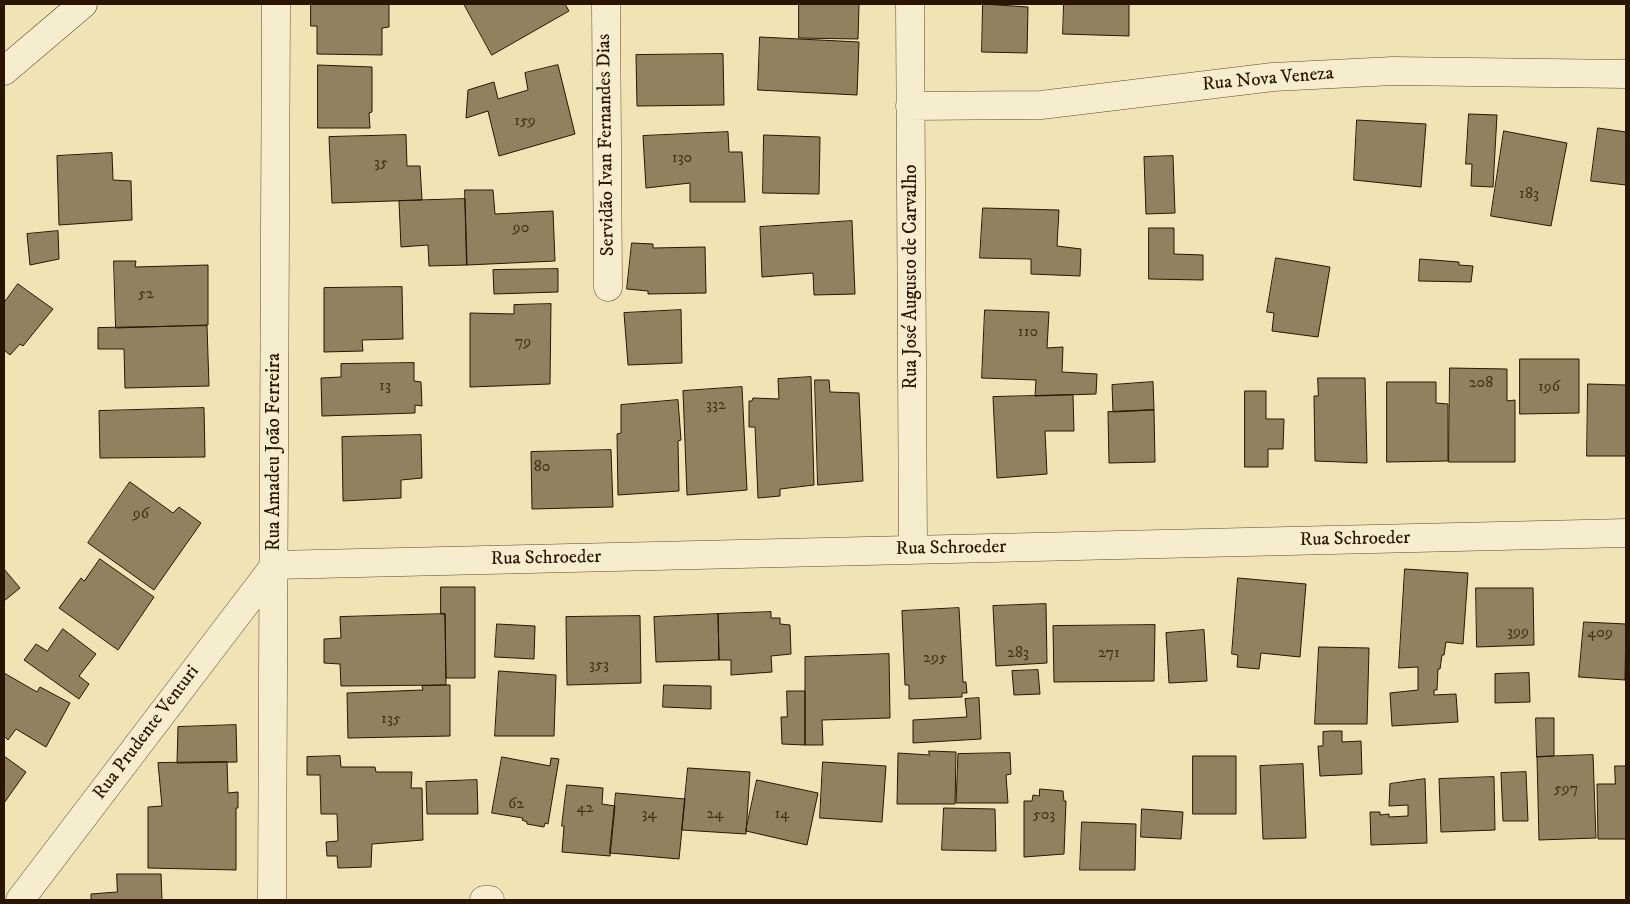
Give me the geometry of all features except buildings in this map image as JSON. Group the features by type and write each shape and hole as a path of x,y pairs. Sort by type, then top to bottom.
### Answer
{"street":[{"path":"4,71 83,4"},
{"name":"Rua Amadeu João Ferreira","path":"272,900 275,565 276,4"},
{"name":"Servidão Ivan Fernandes Dias","path":"606,4 608,287"},
{"name":"Rua José Augusto de Carvalho","path":"910,4 914,550"},
{"name":"Rua Nova Veneza","path":"910,106 1040,105 1273,77 1393,70 1626,74"},
{"name":"Rua Schroeder","path":"275,565 1626,534"},
{"name":"Rua Prudente Venturi","path":"20,900 275,565"},
{"path":"484,900 490,900"}]}
